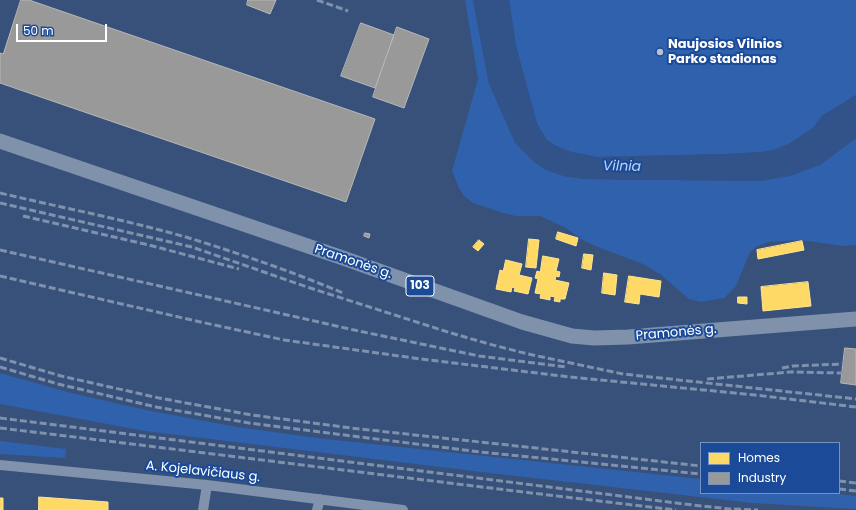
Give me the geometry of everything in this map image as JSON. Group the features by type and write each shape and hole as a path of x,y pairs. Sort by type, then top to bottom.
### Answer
{"main road":[{"name":"Pramonės g.","path":"0,141 343,258 522,322 572,336 594,338 628,337 856,319"}],"street":[{"name":"A. Kojelavičiaus g.","path":"0,465 207,484 397,510"},
{"path":"203,510 207,484"},
{"path":"317,510 320,499"}],"shaded area":[{"path":"465,0 473,0 489,84 546,170 564,176 584,179 760,181 820,165 856,138 856,245 844,246 800,240 768,242 756,247 750,252 736,286 724,298 701,302 689,299 660,274 643,264 595,246 581,239 566,228 540,216 516,216 473,203 464,196 452,171 478,79"},
{"path":"509,0 856,0 856,95 822,116 813,128 789,144 773,150 727,154 597,157 571,152 556,146 547,140 537,124 516,46"},
{"path":"0,373 71,393 146,410 237,427 325,439 700,479 700,494 837,494 856,496 856,509 752,503 145,431 0,404"},
{"path":"0,441 66,449 65,458 0,454"}],"water":[{"name":"Vilnia","path":"473,0 509,0 516,46 537,124 547,140 556,146 571,152 597,157 727,154 773,150 789,144 813,128 822,116 856,95 856,138 820,165 790,176 760,181 584,179 564,176 546,170 535,163 515,143 489,84"}],"building: Homes":[{"path":"558,232 578,238 576,246 556,239"},
{"path":"529,239 539,240 536,268 526,267"},
{"path":"479,240 484,244 478,251 473,247"},
{"path":"802,241 804,250 758,259 757,250"},
{"path":"584,254 593,255 591,270 582,268"},
{"path":"543,256 559,259 556,271 560,272 559,277 556,276 555,280 569,283 565,299 560,299 560,302 554,301 555,297 550,296 550,300 540,298 541,294 535,293 538,279 535,278 537,271 540,272"},
{"path":"506,260 522,264 519,275 532,278 528,294 514,291 515,288 512,287 511,292 496,289 500,270 503,271"},
{"path":"604,273 617,275 615,295 602,293"},
{"path":"629,276 661,281 659,297 640,294 639,304 625,302"},
{"path":"808,282 811,306 763,311 761,287"},
{"path":"738,297 747,297 747,304 738,303"},
{"path":"39,497 108,502 108,510 39,510"},
{"path":"0,498 3,498 3,510 0,510"}],"building: Industry":[{"path":"21,0 29,0 375,119 346,202 0,83 0,53 3,54"},
{"path":"248,0 276,0 270,14 247,5"},
{"path":"361,23 394,35 375,88 341,76"},
{"path":"397,27 429,39 404,108 373,97"},
{"path":"365,233 370,234 369,238 364,236"},
{"path":"845,348 856,349 856,385 841,383"}],"railway":[{"path":"317,0 348,11"},
{"path":"0,193 119,220 189,238 228,250 343,293"},
{"path":"0,203 192,247 307,287 451,333 528,354 623,374 856,399"},
{"path":"23,216 149,245 239,269"},
{"path":"0,250 354,330 479,356 566,367"},
{"path":"0,276 284,340 421,359 570,377 755,395 856,407"},
{"path":"0,358 61,376 159,398 252,415 351,428 700,466"},
{"path":"782,368 793,366 843,364"},
{"path":"0,367 58,384 156,407 249,423 480,452 700,474"},
{"path":"707,379 791,372 842,373"},
{"path":"0,418 739,510"},
{"path":"0,428 676,510"},
{"path":"840,481 856,483"},
{"path":"840,489 856,491"},
{"path":"734,509 758,510"}],"place":[{"name":"Naujosios Vilnios Parko stadionas","path":"660,52"}]}
